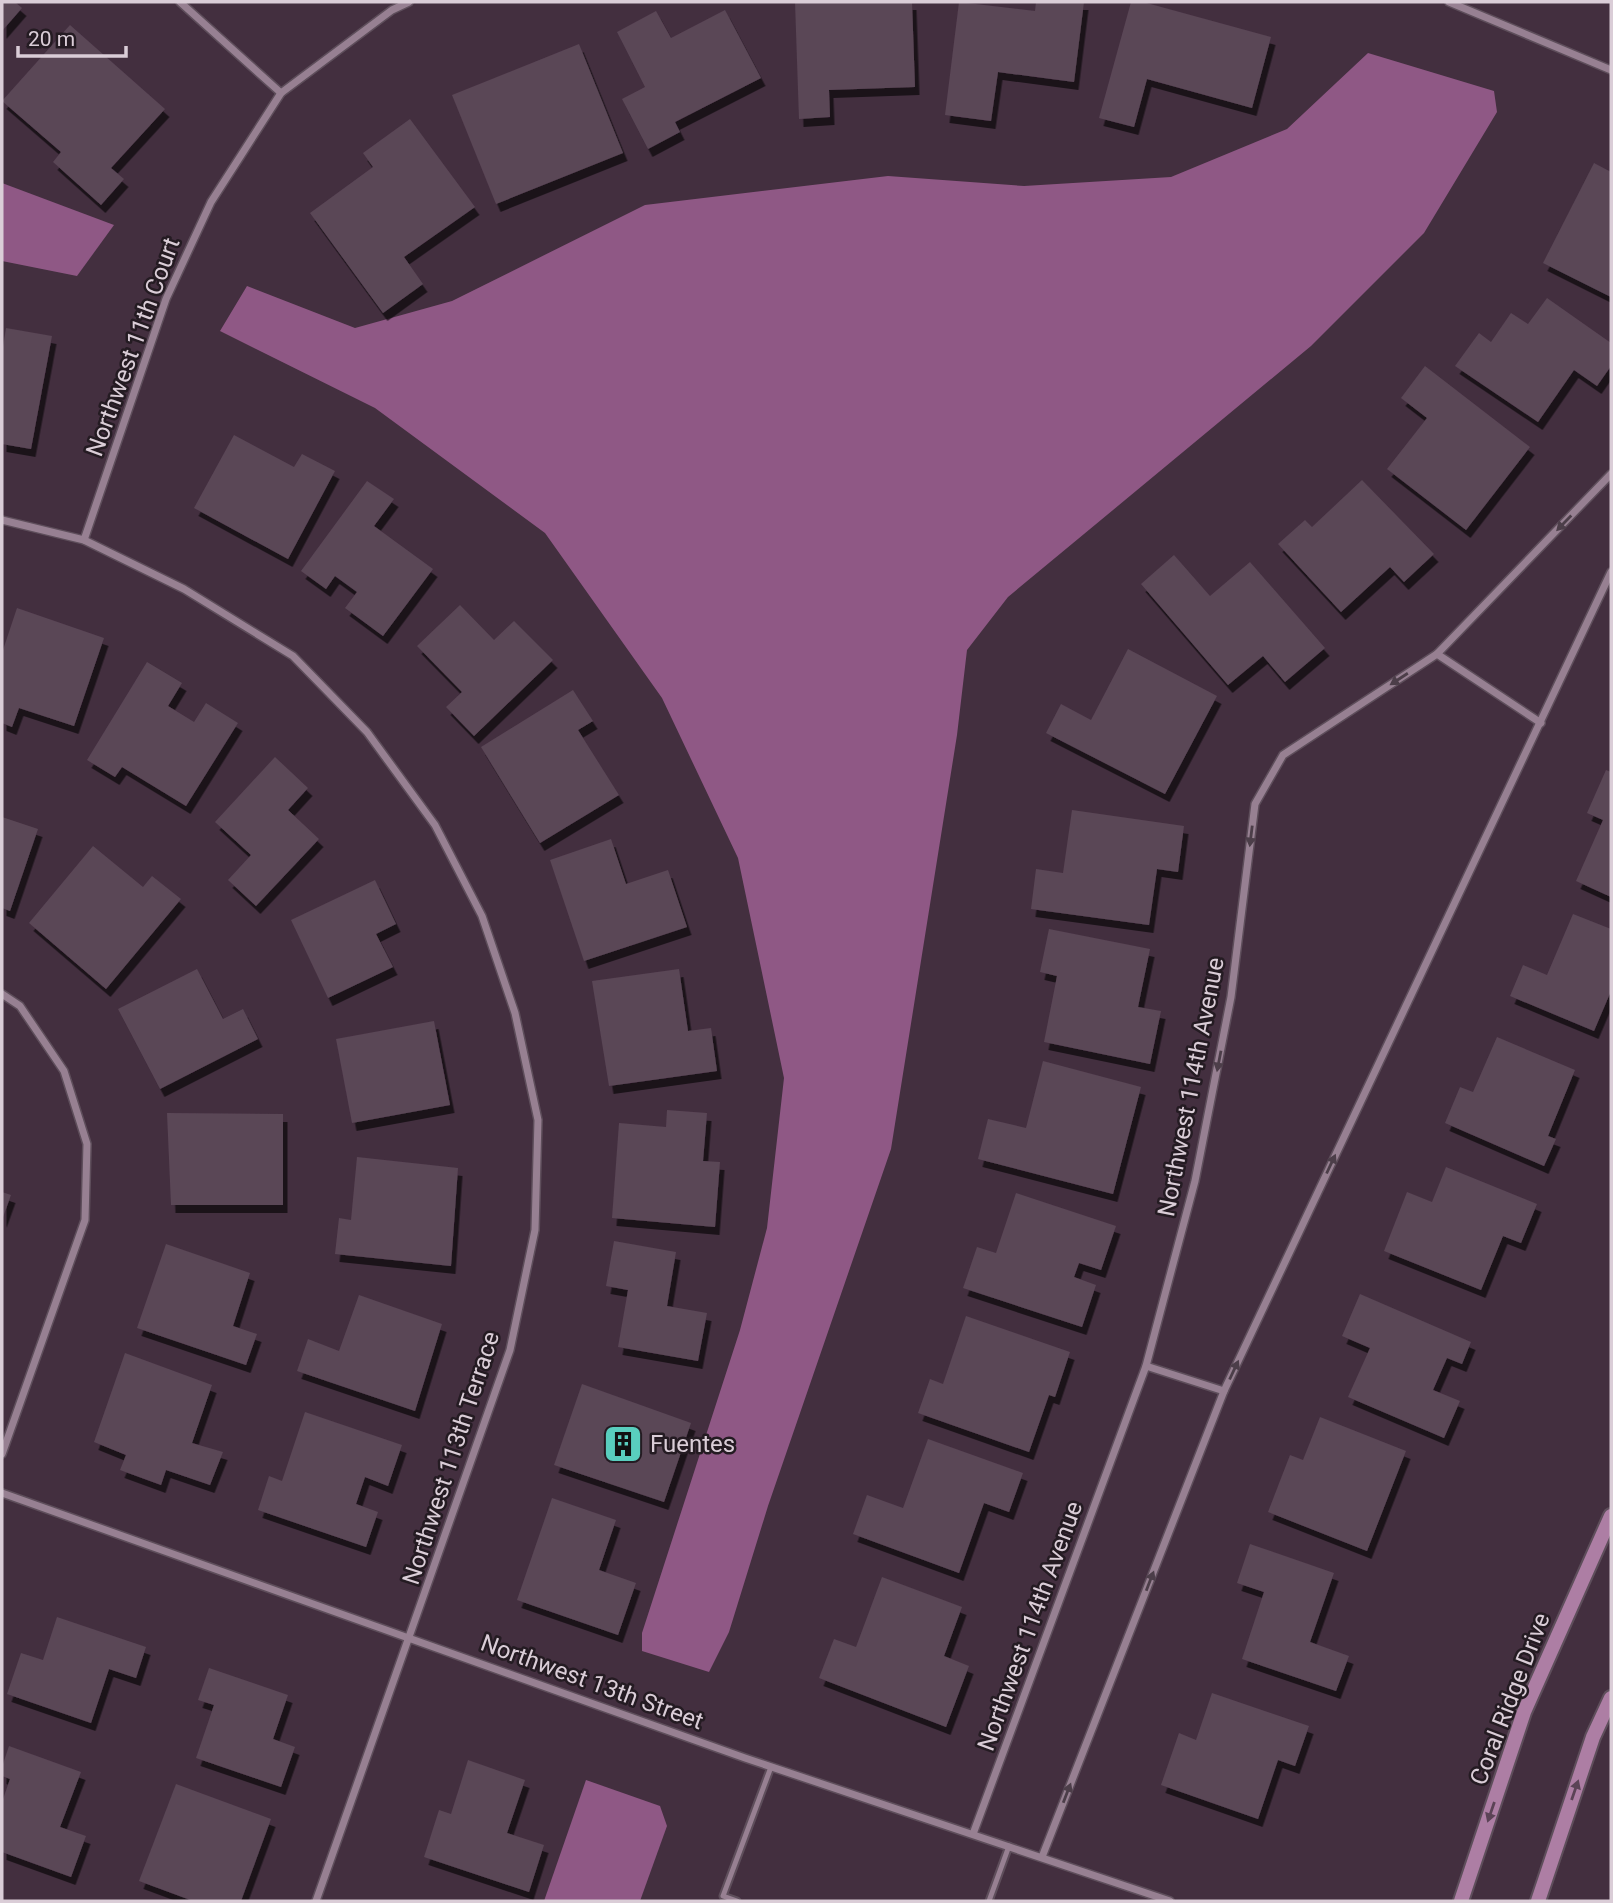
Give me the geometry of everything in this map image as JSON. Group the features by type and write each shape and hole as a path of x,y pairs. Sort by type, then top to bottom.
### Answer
{"main road":[{"name":"Coral Ridge Drive","path":"1461,1901 1524,1712 1611,1516"},
{"path":"1538,1901 1593,1737 1611,1698"}],"street":[{"path":"180,2 281,93"},
{"name":"Northwest 11th Court","path":"84,540 166,299 211,202 281,93 392,10 409,2"},
{"path":"1449,2 1611,70"},
{"name":"Northwest 114th Avenue","path":"973,1834 1146,1366 1195,1181 1226,1024 1255,804 1283,755 1437,654 1611,474"},
{"name":"Northwest 113th Terrace","path":"2,520 84,540 184,589 293,656 367,732 435,825 482,916 514,1013 538,1120 535,1230 509,1350 411,1637 316,1901"},
{"path":"1042,1857 1224,1391 1611,572"},
{"path":"1437,654 1541,723"},
{"path":"2,994 20,1006 64,1071 87,1144 85,1220 2,1454"},
{"path":"1146,1366 1224,1391"},
{"name":"Northwest 13th Street","path":"2,1493 771,1766 1170,1901"}],"lane":[{"path":"737,1901 722,1899 771,1766"},
{"path":"989,1901 1009,1846"}],"shaded area":[{"path":"1368,53 1494,91 1497,112 1424,233 1311,346 1008,597 967,650 957,735 891,1149 768,1506 729,1632 709,1672 642,1651 642,1633 740,1330 767,1228 784,1078 738,858 662,698 545,533 375,408 220,331 247,286 355,328 452,301 645,205 888,176 1024,186 1171,177 1287,129"},
{"path":"2,183 114,225 77,276 2,261"},
{"path":"586,1780 660,1806 667,1826 640,1901 544,1901"}],"building":[{"path":"2,2 15,2 22,8 2,31"},
{"path":"795,2 912,2 915,87 829,90 830,117 799,119"},
{"path":"959,2 1035,11 1036,2 1084,2 1074,82 998,72 991,121 945,115"},
{"path":"1131,2 1143,2 1271,37 1252,108 1147,79 1134,127 1099,118"},
{"path":"725,10 761,78 675,122 680,132 648,149 622,99 645,87 617,32 656,11 671,38"},
{"path":"70,25 165,109 111,168 124,179 101,205 53,162 61,152 2,101"},
{"path":"579,44 623,153 496,204 452,95"},
{"path":"410,119 475,207 404,257 423,284 383,313 310,213 373,167 363,153"},
{"path":"1594,163 1611,172 1611,297 1543,263"},
{"path":"1547,298 1611,343 1611,366 1597,386 1574,370 1538,422 1455,366 1479,333 1491,342 1511,313 1528,324"},
{"path":"6,328 52,336 31,449 2,444 2,353"},
{"path":"1425,366 1530,447 1466,530 1387,469 1427,418 1401,398"},
{"path":"234,435 294,467 302,454 335,471 288,559 194,508"},
{"path":"1362,480 1434,554 1404,582 1390,567 1341,612 1278,544 1305,520 1312,527"},
{"path":"367,481 394,499 374,526 433,569 383,636 345,608 357,592 335,576 326,589 301,571"},
{"path":"1174,555 1210,596 1250,562 1325,648 1285,682 1263,656 1228,685 1141,584"},
{"path":"460,605 494,640 514,621 553,660 474,736 446,707 462,692 417,646"},
{"path":"17,608 104,638 74,726 19,708 12,727 2,723 2,653"},
{"path":"1128,649 1217,696 1165,794 1046,733 1061,704 1091,720"},
{"path":"147,662 182,683 168,706 194,722 206,703 238,723 186,806 122,767 115,777 87,760"},
{"path":"573,690 593,721 578,730 619,795 540,843 481,747"},
{"path":"275,757 308,788 288,810 319,839 256,906 228,880 251,855 215,822"},
{"path":"1606,770 1611,772 1611,897 1576,881 1603,820 1587,813"},
{"path":"1072,810 1184,826 1178,872 1157,869 1149,925 1031,909 1036,869 1063,873"},
{"path":"2,817 38,829 10,911 2,908"},
{"path":"611,839 626,884 668,870 687,927 584,961 550,860"},
{"path":"93,846 143,887 152,876 181,899 106,989 29,923"},
{"path":"375,880 396,924 376,934 393,967 328,998 291,920"},
{"path":"1573,914 1611,929 1611,991 1594,1031 1510,996 1523,965 1547,975"},
{"path":"1049,929 1150,949 1138,1007 1161,1011 1150,1064 1044,1042 1057,976 1040,972"},
{"path":"197,969 223,1019 243,1009 258,1039 160,1089 118,1009"},
{"path":"679,969 688,1031 711,1028 717,1071 609,1086 592,981"},
{"path":"434,1021 450,1105 352,1123 336,1039"},
{"path":"1497,1037 1575,1070 1548,1136 1556,1139 1544,1166 1445,1123 1460,1087 1473,1092"},
{"path":"1043,1061 1141,1087 1113,1194 978,1159 988,1119 1026,1128"},
{"path":"667,1110 707,1113 703,1161 720,1162 715,1227 612,1218 619,1123 666,1127"},
{"path":"167,1113 283,1114 283,1205 171,1205"},
{"path":"357,1157 458,1168 451,1266 335,1254 339,1218 351,1220"},
{"path":"1446,1167 1537,1204 1521,1243 1503,1236 1481,1290 1384,1251 1407,1192 1432,1202"},
{"path":"2,1192 11,1195 2,1220"},
{"path":"1016,1193 1116,1226 1101,1270 1079,1263 1074,1277 1096,1285 1082,1327 963,1288 977,1247 996,1253"},
{"path":"614,1241 676,1252 667,1306 707,1313 698,1361 618,1347 628,1290 606,1286"},
{"path":"166,1244 250,1273 233,1326 257,1334 246,1365 137,1328"},
{"path":"1360,1294 1471,1342 1462,1364 1447,1358 1433,1390 1460,1401 1444,1438 1348,1397 1370,1348 1342,1336"},
{"path":"359,1295 442,1324 415,1411 297,1371 308,1339 339,1351"},
{"path":"966,1316 1070,1352 1055,1397 1049,1395 1029,1452 918,1413 930,1379 943,1384"},
{"path":"125,1353 212,1385 192,1443 223,1452 210,1485 166,1470 161,1485 120,1470 126,1455 94,1442"},
{"name":"Fuentes","path":"582,1384 691,1423 664,1502 554,1465"},
{"path":"305,1412 402,1445 388,1486 365,1477 356,1504 378,1512 366,1547 258,1510 269,1476 282,1481"},
{"path":"1320,1417 1406,1451 1367,1551 1268,1512 1290,1455 1303,1460"},
{"path":"928,1439 1023,1473 1009,1512 984,1503 959,1573 853,1534 867,1495 903,1508"},
{"path":"552,1498 616,1520 599,1570 636,1583 618,1635 517,1600"},
{"path":"1250,1544 1334,1573 1310,1642 1349,1656 1336,1691 1242,1659 1264,1592 1237,1583"},
{"path":"882,1577 962,1607 944,1656 969,1666 946,1727 819,1678 834,1639 856,1647"},
{"path":"57,1617 146,1647 136,1678 109,1669 91,1723 7,1694 21,1653 43,1660"},
{"path":"209,1668 288,1695 273,1739 295,1747 281,1787 196,1758 214,1705 198,1700"},
{"path":"1212,1693 1309,1726 1295,1766 1278,1760 1258,1819 1161,1785 1179,1733 1196,1740"},
{"path":"9,1746 81,1772 60,1827 86,1836 71,1877 2,1852 2,1802 10,1779 2,1776 2,1767"},
{"path":"468,1760 525,1780 507,1833 544,1845 529,1892 424,1857 439,1810 451,1814"},
{"path":"176,1784 271,1819 241,1901 193,1901 139,1881"}],"place":[{"name":"Fuentes","path":"623,1444"}]}
